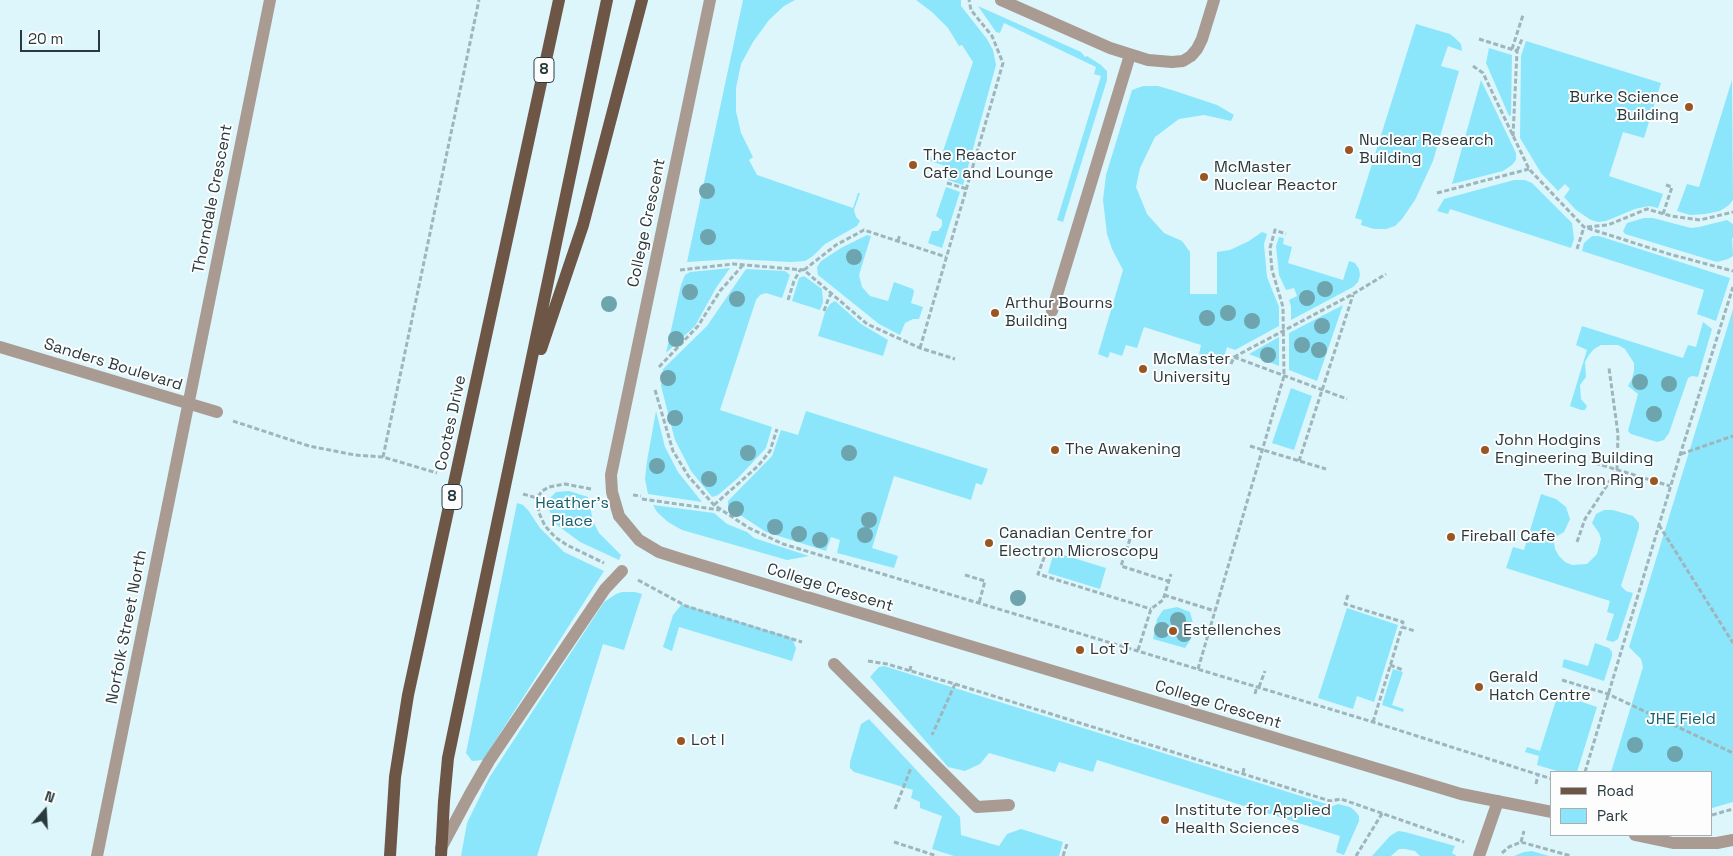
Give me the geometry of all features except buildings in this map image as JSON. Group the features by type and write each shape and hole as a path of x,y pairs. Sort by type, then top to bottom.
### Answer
{"main road":[{"path":"528,141 551,0"},
{"name":"Cootes Drive","path":"390,856 395,777 408,695 559,0"},
{"path":"441,852 448,758 607,0"},
{"path":"523,404 583,225 642,0"}],"street":[{"name":"Thorndale Crescent","path":"188,405 270,0"},
{"name":"College Crescent","path":"710,0 611,476 612,492 619,516 639,540 659,552 1461,794 1550,812"},
{"path":"1001,0 1110,48 1161,62 1183,61 1190,56 1202,39 1214,0"},
{"path":"1052,311 1130,54"},
{"name":"Sanders Boulevard","path":"0,347 188,405 217,412"},
{"name":"Norfolk Street North","path":"97,856 188,405"},
{"path":"441,852 470,794 489,762 605,589 622,571"},
{"path":"834,664 977,807 1009,805"},
{"path":"1479,856 1498,801"},
{"path":"1640,836 1673,843 1717,843 1733,840"}],"path":[{"path":"383,457 479,0"},
{"path":"920,348 1003,63 992,36 971,10 969,0"},
{"path":"1512,49 1523,15"},
{"path":"1478,39 1517,51"},
{"path":"1513,136 1517,51 1522,39"},
{"path":"1473,66 1483,73 1529,169 1584,227 1669,254 1733,271"},
{"path":"1437,193 1529,169"},
{"path":"947,184 967,189"},
{"path":"1663,214 1672,187 1666,185"},
{"path":"1584,227 1608,225 1647,209 1663,214 1700,220 1733,212"},
{"path":"1576,249 1584,227"},
{"path":"788,300 794,281 802,270 836,245 864,230 946,257"},
{"path":"1198,668 1284,376 1283,307 1272,270 1270,248 1275,230 1286,234"},
{"path":"898,241 900,234"},
{"path":"680,270 733,264 802,270 832,293 866,324 920,348 955,359"},
{"path":"659,366 698,326 720,291 743,265"},
{"path":"1231,364 1234,357 1353,294 1386,274"},
{"path":"1585,771 1670,486 1733,287"},
{"path":"824,311 828,297 832,293"},
{"path":"1299,461 1353,294"},
{"path":"1234,357 1347,399"},
{"path":"1578,542 1585,519 1617,470 1618,434 1609,368"},
{"path":"655,390 673,451 689,478 714,505 749,528 783,544 1198,668 1550,778"},
{"path":"228,420 309,446 383,457 456,478"},
{"path":"714,505 758,466 770,451 777,429"},
{"path":"1680,455 1733,436"},
{"path":"1250,446 1326,469"},
{"path":"1595,463 1670,486"},
{"path":"591,489 557,484 542,491 537,498 539,513 545,526 555,537 686,606 802,642"},
{"path":"504,490 537,498"},
{"path":"633,495 723,511"},
{"path":"1659,525 1733,643"},
{"path":"1130,539 1121,566 1168,581"},
{"path":"1046,550 1038,574 1151,609"},
{"path":"1030,552 1044,556"},
{"path":"1138,650 1151,609 1163,600 1171,574"},
{"path":"965,575 985,581 979,603"},
{"path":"934,595 935,590"},
{"path":"1164,595 1214,611"},
{"path":"1348,595 1345,604 1403,622 1373,722"},
{"path":"1402,627 1415,631"},
{"path":"868,661 887,664 955,684 1330,801 1341,798 1464,842"},
{"path":"910,671 911,665"},
{"path":"1390,666 1403,670"},
{"path":"1255,694 1265,671"},
{"path":"1562,680 1608,694 1733,753"},
{"path":"932,736 955,684"},
{"path":"895,810 912,764"},
{"path":"1243,773 1244,768"},
{"path":"1536,784 1538,775"},
{"path":"1713,815 1733,809"},
{"path":"1356,856 1383,812"},
{"path":"1521,842 1524,831"},
{"path":"894,842 937,856"},
{"path":"1502,854 1521,842 1571,856"},
{"path":"1063,856 1067,844"}],"green space":[{"path":"743,0 795,0 784,6 769,20 753,42 741,64 736,88 736,111 741,133 753,157 749,160 757,175 853,208 858,193 860,193 854,210 856,217 860,221 857,226 825,244 805,261 734,259 687,262"},
{"path":"916,0 961,0 961,6 987,39 993,50 996,65 963,185 948,180 950,174 945,166 925,159 926,156 940,160 973,62 962,45 959,46 948,28 932,12"},
{"path":"978,6 1081,52 1085,57 1087,56 1107,71 1107,80 1063,222 1057,220 1101,76 1094,74 1096,67 1004,23 1000,33 996,32"},
{"path":"1416,24 1450,34 1461,44 1462,51 1448,46 1441,66 1459,71 1433,161 1415,200 1395,226 1386,229 1374,229 1361,225 1362,220 1355,218"},
{"path":"1526,41 1661,83 1644,138 1623,132 1609,176 1663,194 1658,208 1649,206 1635,209 1606,221 1598,222 1591,220 1576,210 1564,197 1570,189 1565,184 1558,191 1541,173 1520,138 1521,56"},
{"path":"1489,48 1512,55 1511,115 1509,116 1486,63"},
{"path":"1481,80 1516,153 1516,160 1503,171 1452,184"},
{"path":"1732,80 1733,200 1720,211 1705,214 1690,215 1677,211 1687,184 1699,187"},
{"path":"1143,86 1158,86 1175,91 1217,105 1234,115 1231,121 1204,115 1179,119 1155,137 1140,168 1136,187 1147,214 1164,233 1182,241 1190,252 1190,294 1217,294 1217,252 1230,250 1262,232 1267,234 1264,244 1267,277 1279,307 1279,326 1235,350 1227,347 1223,361 1199,354 1201,345 1144,327 1137,348 1126,345 1122,356 1110,352 1108,358 1098,354 1123,270 1112,249 1107,234 1103,200 1106,175 1132,90"},
{"path":"1514,180 1525,180 1532,183 1572,223 1574,239 1571,248 1450,209 1448,214 1437,211 1444,199"},
{"path":"946,187 960,192 942,248 928,243 932,231 938,231 942,226 942,220 936,216"},
{"path":"1644,218 1653,218 1691,228 1727,220 1733,224 1733,256 1717,262 1625,234 1623,231 1627,223"},
{"path":"867,235 871,236 859,275 862,287 870,296 888,301 894,282 913,289 911,303 923,307 919,319 913,319 905,323 900,335 879,324 818,275 817,267 821,261"},
{"path":"1592,236 1599,236 1730,278 1716,321 1697,314 1704,290 1582,251 1584,243"},
{"path":"1279,237 1284,238 1283,244 1292,247 1288,263 1343,280 1349,261 1355,263 1359,269 1358,282 1353,287 1291,320 1289,300 1297,296 1294,288 1286,290 1279,275 1276,246"},
{"path":"730,268 716,288 695,326 666,353 681,285 685,275 690,272"},
{"path":"746,269 785,271 790,275 782,298 766,293 760,295 756,300 720,410 772,427 766,448 738,478 718,495 712,497 691,471 675,440 661,386 663,369 707,326"},
{"path":"804,276 822,289 823,302 820,310 792,301 799,278"},
{"path":"835,301 861,324 888,340 883,356 818,336 825,312 830,304"},
{"path":"1343,305 1317,381 1289,370 1289,333"},
{"name":"JHE Field","path":"1733,309 1733,802 1713,808 1713,771 1611,771 1643,667 1641,659 1629,647"},
{"path":"1703,322 1712,329 1698,377 1692,376 1688,378 1669,433 1664,440 1657,442 1631,434 1628,431 1638,394 1628,386 1632,379 1634,363 1625,349 1618,345 1601,345 1589,355 1585,362 1586,377 1580,385 1581,399 1587,406 1585,410 1581,410 1570,406 1587,350 1576,345 1582,326 1683,358 1688,345 1696,347"},
{"path":"1279,337 1279,366 1249,354"},
{"path":"1291,388 1312,396 1294,450 1272,443"},
{"path":"656,411 665,447 678,472 702,502 648,494 645,479"},
{"path":"806,411 988,469 982,485 976,483 971,500 894,476 872,548 898,556 894,568 837,553 840,540 831,537 826,551 766,532 728,507 728,501 772,456 781,430 798,435"},
{"name":"Heather’s Place","path":"569,491 588,497 593,521 599,533 621,555 619,560 580,542 557,525 549,510 549,499 556,492"},
{"path":"1541,494 1556,499 1566,507 1570,519 1564,532 1554,538 1554,542 1559,556 1565,562 1572,565 1587,564 1597,554 1601,539 1592,523 1596,514 1604,510 1613,510 1633,516 1639,523 1621,586 1626,591 1633,593 1618,639 1613,642 1606,640 1614,614 1607,612 1610,601 1506,568 1513,547 1524,550"},
{"path":"517,503 523,505 528,510 540,528 564,552 604,571 483,760 472,761 466,753"},
{"path":"653,505 714,513 727,524 747,532 754,538 809,556 787,560 682,530 668,522 657,512"},
{"path":"1054,552 1106,568 1100,589 1048,573"},
{"path":"622,592 642,594 624,650 603,644 537,856 461,856 467,823 489,778 604,602"},
{"path":"682,604 792,638 796,648 792,661 679,627 672,651 663,647 673,615"},
{"path":"1177,607 1190,612 1193,623 1191,639 1185,648 1153,639 1157,619 1163,610"},
{"path":"1347,608 1398,625 1374,702 1357,696 1353,709 1318,698"},
{"path":"1595,643 1609,648 1612,652 1604,681 1562,667 1564,659 1588,666"},
{"path":"884,666 1333,806 1338,804 1350,807 1359,816 1359,821 1344,855 1336,852 1340,836 1097,760 1093,772 1059,762 1055,772 989,753 980,764 965,771 948,767 870,677 879,667"},
{"path":"1393,669 1403,672 1392,705 1404,709 1403,712 1382,705"},
{"path":"1558,694 1597,707 1577,771 1557,771 1537,765 1539,756 1525,752 1527,747 1540,751"},
{"path":"869,719 960,817 961,835 999,846 1007,834 1021,829 1063,842 1059,856 954,856 932,849 942,816 920,808 920,802 911,798 913,790 854,772 850,768 861,724"},
{"path":"1398,831 1455,846 1452,853 1457,856 1420,856 1415,851 1399,849 1391,856 1372,856 1390,836"},
{"path":"1532,851 1549,856 1514,856 1524,852"}],"place":[{"name":"Burke Science Building","path":"1689,107"},
{"name":"Nuclear Research Building","path":"1349,150"},
{"name":"The Reactor Cafe and Lounge","path":"913,165"},
{"name":"McMaster Nuclear Reactor","path":"1204,177"},
{"name":"Arthur Bourns Building","path":"995,313"},
{"name":"McMaster University","path":"1143,369"},
{"name":"The Awakening","path":"1055,450"},
{"name":"John Hodgins Engineering Building","path":"1485,450"},
{"name":"The Iron Ring","path":"1654,481"},
{"name":"Fireball Cafe","path":"1451,537"},
{"name":"Canadian Centre for Electron Microscopy","path":"989,543"},
{"name":"Estellenches","path":"1173,631"},
{"name":"Lot J","path":"1080,650"},
{"name":"Gerald Hatch Centre","path":"1479,687"},
{"name":"Lot I","path":"681,741"},
{"name":"Institute for Applied Health Sciences","path":"1165,820"}]}
